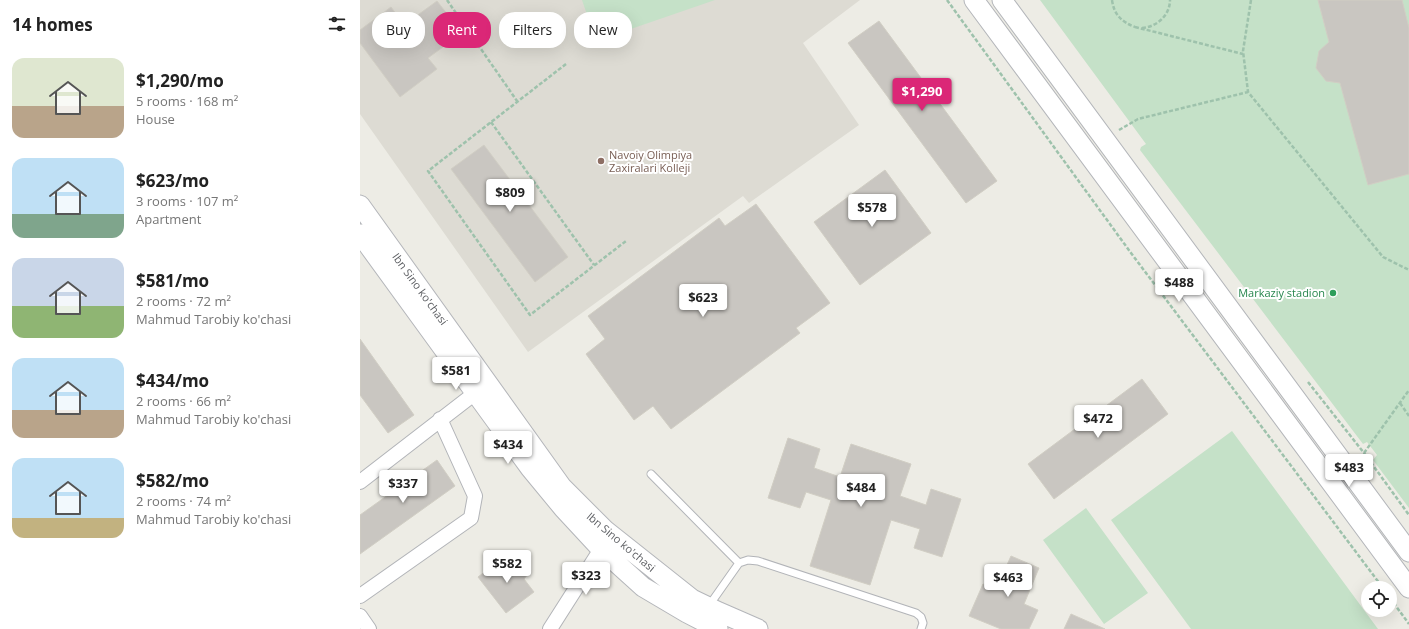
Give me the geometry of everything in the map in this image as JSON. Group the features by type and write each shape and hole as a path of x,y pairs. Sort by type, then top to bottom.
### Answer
{"street":[{"path":"974,0 1409,588"},
{"path":"1002,0 1112,134 1348,469 1409,552"},
{"path":"1087,152 1112,134"},
{"name":"Ibn Sino ko'chasi","path":"360,205 482,388 562,487 605,530 692,599 758,629"},
{"path":"360,234 482,388 535,474 563,508 643,587 718,629"},
{"path":"360,482 482,388"},
{"path":"360,596 471,518 475,496 440,419"},
{"path":"1331,482 1348,469"},
{"path":"550,629 602,548"},
{"path":"360,616 369,629"}],"lane":[{"path":"651,474 739,563"},
{"path":"708,607 739,563 748,560 758,560 916,613 921,617 923,623 921,629"}],"path":[{"path":"447,0 517,101"},
{"path":"947,0 1131,253 1378,581"},
{"path":"1112,0 1114,10 1119,18 1126,24 1135,28 1243,54"},
{"path":"1135,28 1149,27 1162,20 1167,12 1170,0"},
{"path":"1251,0 1243,54 1248,92 1384,257 1409,270"},
{"path":"566,64 428,171 530,315 626,241"},
{"path":"1112,134 1138,119 1248,92"},
{"path":"491,122 594,266"},
{"path":"1364,453 1409,390"},
{"path":"1400,404 1409,416"},
{"path":"1397,608 1409,624"}],"shaded area":[{"name":"Navoiy Olimpiya Zaxiralari Kolleji","path":"360,0 860,0 803,43 859,125 749,203 743,196 528,352 360,114"}],"green space":[{"path":"582,0 715,0 632,29 632,12 586,12"},
{"name":"Markaziy stadion","path":"1040,0 1409,0 1409,508 1373,460 1377,455 1367,442 1363,444 1140,150 1141,147 1146,144"},
{"path":"1232,431 1361,606 1361,617 1369,617 1378,629 1191,629 1111,520"},
{"path":"1086,508 1148,593 1104,624 1043,540"}],"building":[{"path":"1318,0 1402,0 1409,28 1409,174 1368,185 1340,83 1326,81 1316,68 1319,51 1329,42"},
{"path":"437,1 446,12 433,12 433,48 442,48 428,58 437,69 400,97 360,43 360,30 372,21 372,48 425,48 425,12 422,12"},
{"path":"391,7 395,12 384,12"},
{"path":"879,21 997,181 966,203 848,43"},
{"path":"484,145 568,257 535,282 451,169"},
{"path":"885,170 931,233 860,285 814,222"},
{"path":"756,204 830,303 796,328 800,333 671,429 653,406 634,420 586,354 605,339 588,316 719,218 725,226"},
{"path":"360,339 414,415 388,433 360,395"},
{"path":"1142,379 1168,414 1054,499 1028,464"},
{"path":"788,438 820,449 814,468 840,477 851,444 911,464 900,496 926,505 931,489 961,499 942,557 914,548 920,529 891,520 870,585 810,566 831,500 806,492 800,508 768,498"},
{"path":"437,460 455,486 360,554 360,515"},
{"path":"506,555 516,568 521,567 526,569 527,575 524,579 534,592 506,613 478,577"},
{"path":"1011,556 1039,568 1024,604 1038,610 1029,629 1001,629 969,616 983,584 996,589"},
{"path":"1071,614 1105,629 1064,629"}],"place":[{"name":"Navoiy Olimpiya Zaxiralari Kolleji","path":"601,161"},
{"name":"Markaziy stadion","path":"1333,293"}]}
